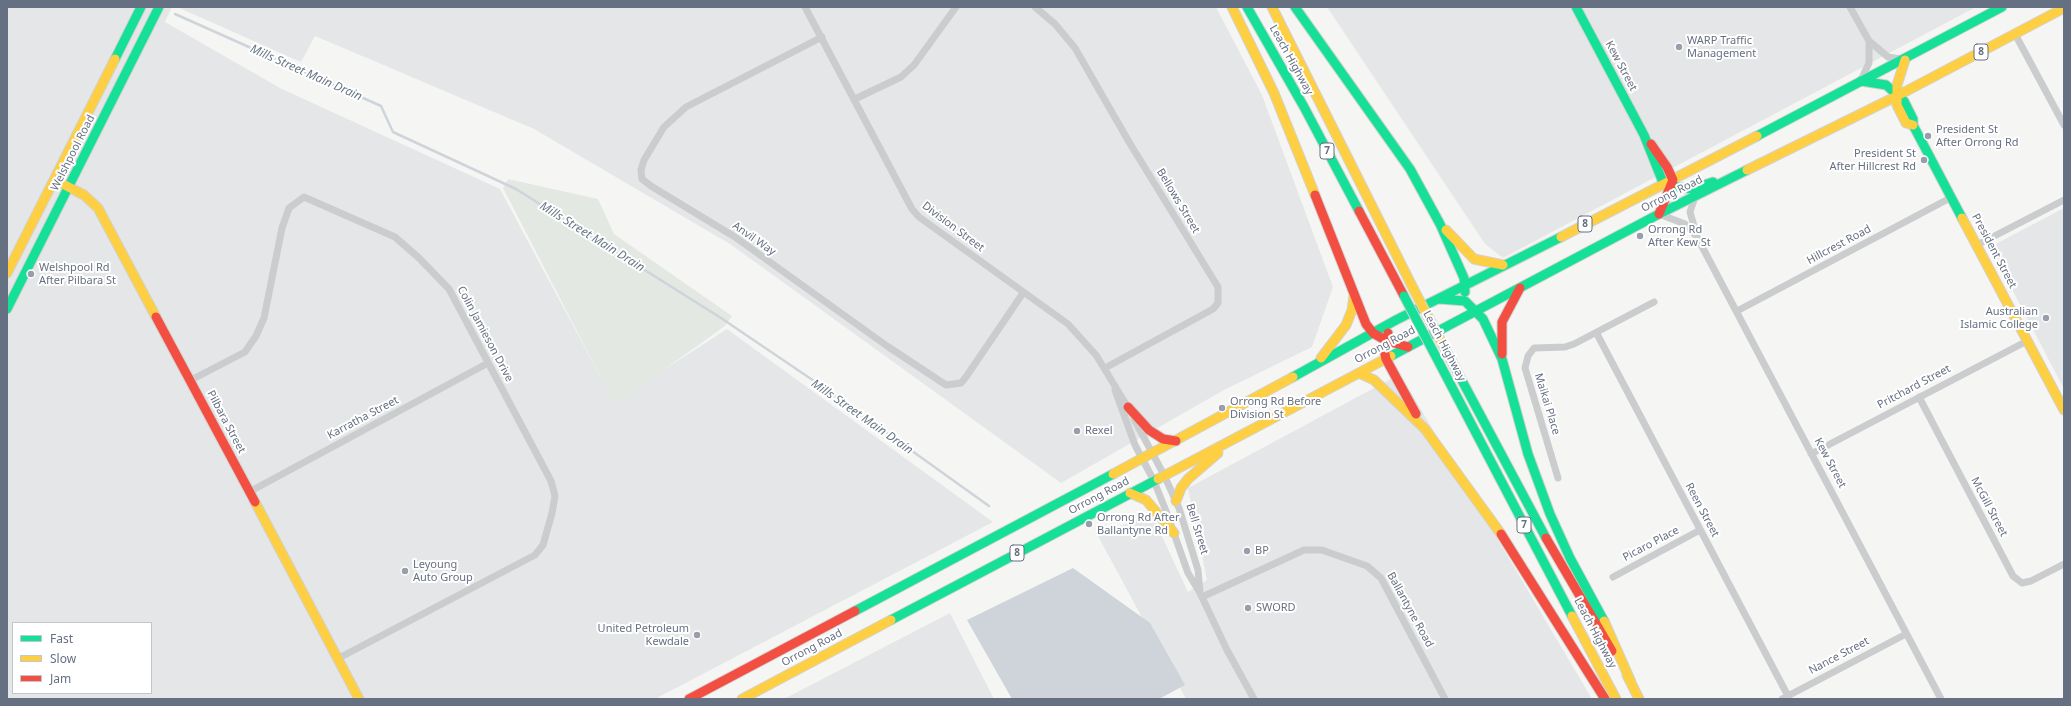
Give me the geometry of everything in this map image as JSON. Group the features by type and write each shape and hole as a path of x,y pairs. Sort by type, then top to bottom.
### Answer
{"main road":[{"name":"Welshpool Road","path":"7,273 141,7"},
{"name":"Welshpool Road","path":"7,309 159,7"},
{"path":"1232,7 1274,93 1366,324 1373,333 1385,340 1408,347"},
{"name":"Leach Highway","path":"1247,7 1304,107 1616,699"},
{"name":"Leach Highway","path":"1272,7 1443,345 1569,580 1631,682 1639,699"},
{"path":"1295,7 1410,169 1440,224 1464,278 1465,284 1464,301 1459,315 1451,324"},
{"name":"Kew Street","path":"1576,7 1644,135 1667,167 1669,184"},
{"name":"Orrong Road","path":"689,699 1152,453 1176,442 1396,320 1465,284 1669,184 1861,81 1905,60 2002,7"},
{"name":"Orrong Road","path":"742,699 1659,214 1897,96 2064,8"},
{"path":"1897,96 1897,86 1905,60"},
{"name":"President Street","path":"1861,81 1886,85 1904,101 1913,119 1913,125 2064,410"},
{"path":"1659,214 1669,184 1692,189 1766,160"},
{"name":"Pilbara Street","path":"55,180 84,195 98,208 191,380 358,697"},
{"path":"1440,224 1474,259 1504,265"},
{"path":"1502,359 1502,322 1520,288"},
{"path":"1319,362 1346,325 1352,310 1354,296"},
{"path":"1438,298 1464,301 1477,311 1483,319 1502,359 1528,454 1550,514 1570,558 1608,628 1631,682"},
{"path":"1396,320 1389,330 1385,340 1386,359 1425,430"},
{"path":"1359,373 1374,380 1415,418 1425,430 1486,511 1555,617 1605,699"},
{"path":"1128,407 1149,430 1163,439 1176,442"},
{"path":"1176,501 1181,488 1188,479 1209,460 1246,432"},
{"path":"1130,493 1146,500 1174,533"}],"street":[{"name":"Division Street","path":"805,7 912,209 919,216 1023,293 1068,324 1079,335 1105,368 1112,382 1142,459 1154,481"},
{"path":"854,99 901,77 914,65 956,7"},
{"name":"Bellows Street","path":"1035,7 1055,24 1075,48 1129,142 1218,287 1218,303 1213,309 1105,368"},
{"path":"1850,7 1869,41 1888,57 1905,60"},
{"path":"2015,34 2064,125"},
{"name":"Anvil Way","path":"822,37 686,107 664,127 644,160 641,170 642,179 734,238 887,346 946,385 961,383 1023,293"},
{"path":"1861,81 1869,63 1869,41"},
{"name":"Kew Street","path":"1697,195 1690,212 1697,237 1941,699"},
{"name":"Colin Jamieson Drive","path":"191,380 245,352 256,336 264,318 282,228 289,208 304,197 395,237 419,258 450,289 551,481 555,496 543,545 535,555 337,659"},
{"name":"Hillcrest Road","path":"1736,311 1952,197"},
{"path":"1977,245 2064,200"},
{"name":"Kew Street","path":"1659,214 1685,224 1697,237"},
{"name":"Maikai Place","path":"1558,478 1525,368 1528,356 1534,348 1564,347 1596,334 1654,302"},
{"name":"Reen Street","path":"1596,334 1700,530 1785,697"},
{"name":"Pritchard Street","path":"1811,454 2027,341"},
{"name":"Karratha Street","path":"249,492 488,363"},
{"name":"Division Street","path":"1112,382 1128,407 1152,453"},
{"name":"McGill Street","path":"1919,397 2013,576 2022,583 2031,581 2064,564"},
{"name":"Bell Street","path":"1152,453 1176,501 1198,570 1201,595"},
{"name":"Bell Street","path":"1154,481 1188,573 1201,595 1226,650 1254,699"},
{"name":"Picaro Place","path":"1613,577 1700,530"},
{"name":"Ballantyne Road","path":"1201,595 1304,550 1322,550 1367,566 1381,578 1445,699"},
{"name":"Nance Street","path":"1785,697 1906,634"}],"shaded area":[{"path":"7,7 172,7 165,22 280,88 500,189 614,402 727,329 993,522 655,699 7,699"},
{"path":"177,7 1216,7 1262,95 1333,287 1312,347 1224,390 1061,483 730,244 534,129 315,36 301,62"},
{"path":"1327,7 1976,7 1503,258 1485,244"},
{"path":"508,179 598,199 614,234 732,316 725,326 615,405 503,188"},
{"name":"Australian Islamic College","path":"2064,208 2064,389 1990,247"},
{"path":"1400,374 1592,699 1186,699 1098,536 1151,513 1188,592 1207,580 1188,488"},
{"path":"1073,568 1150,623 1185,685 1159,699 1012,699 967,620"},
{"path":"950,613 994,699 784,699"}],"waterway":[{"name":"Mills Street Main Drain","path":"175,14 381,106 393,132 516,189 721,318 817,383 989,506"}],"traffic: fast":[{"path":"115,59 141,7"},
{"path":"7,309 159,7"},
{"path":"1247,7 1304,107 1359,211"},
{"path":"1295,7 1410,169 1440,224 1464,278 1465,292"},
{"path":"1576,7 1644,135 1664,185 1692,189 1713,182"},
{"path":"1757,136 2002,7"},
{"path":"1861,81 1886,85 1904,101 1913,119 1913,125 1962,218"},
{"path":"1391,356 1659,214 1747,170"},
{"path":"1293,377 1396,320 1561,237"},
{"path":"1404,296 1433,351"},
{"path":"1439,299 1465,301 1483,319 1502,359 1528,454 1550,514 1570,558 1604,621"},
{"path":"1443,345 1546,538"},
{"path":"1433,351 1572,616"},
{"path":"855,611 1113,474"},
{"path":"891,620 1158,479"}],"traffic: slow":[{"path":"1232,7 1274,93 1315,195"},
{"path":"1272,7 1414,290"},
{"path":"1747,170 1897,96 2064,8"},
{"path":"7,273 115,59"},
{"path":"1905,60 1897,85 1897,105 1906,123 1913,125"},
{"path":"1561,237 1757,136"},
{"path":"55,180 84,195 98,208 156,317"},
{"path":"1962,218 2064,410"},
{"path":"1446,230 1474,259 1503,265"},
{"path":"1414,290 1443,345"},
{"path":"1321,358 1346,325 1352,310 1354,296"},
{"path":"1158,479 1391,356"},
{"path":"1359,373 1374,380 1425,429 1501,534"},
{"path":"1113,474 1293,377"},
{"path":"1176,501 1181,488 1188,479 1218,453"},
{"path":"1130,493 1146,500 1174,533"},
{"path":"255,502 359,699"},
{"path":"1572,616 1616,699"},
{"path":"742,699 891,620"},
{"path":"1604,621 1631,682"},
{"path":"1627,675 1639,699"}],"traffic: jam":[{"path":"1651,144 1667,167 1673,180 1659,214"},
{"path":"1315,195 1366,324 1373,333 1385,340 1408,347"},
{"path":"1359,211 1404,296"},
{"path":"1502,354 1502,322 1520,288"},
{"path":"156,317 255,502"},
{"path":"1388,333 1384,349 1386,359 1416,414"},
{"path":"1128,407 1149,430 1163,439 1176,441"},
{"path":"1501,534 1605,699"},
{"path":"1546,538 1612,651"},
{"path":"689,699 855,611"}],"place":[{"name":"WARP Traffic Management","path":"1679,47"},
{"name":"President St After Orrong Rd","path":"1928,136"},
{"name":"President St After Hillcrest Rd","path":"1924,160"},
{"name":"Orrong Rd After Kew St","path":"1640,236"},
{"name":"Welshpool Rd After Pilbara St","path":"31,274"},
{"name":"Australian Islamic College","path":"2046,318"},
{"name":"Orrong Rd Before Division St","path":"1222,408"},
{"name":"Rexel","path":"1077,431"},
{"name":"Orrong Rd After Ballantyne Rd","path":"1089,524"},
{"name":"BP","path":"1247,551"},
{"name":"Leyoung Auto Group","path":"405,571"},
{"name":"SWORD","path":"1248,608"},
{"name":"United Petroleum Kewdale","path":"697,635"}]}
